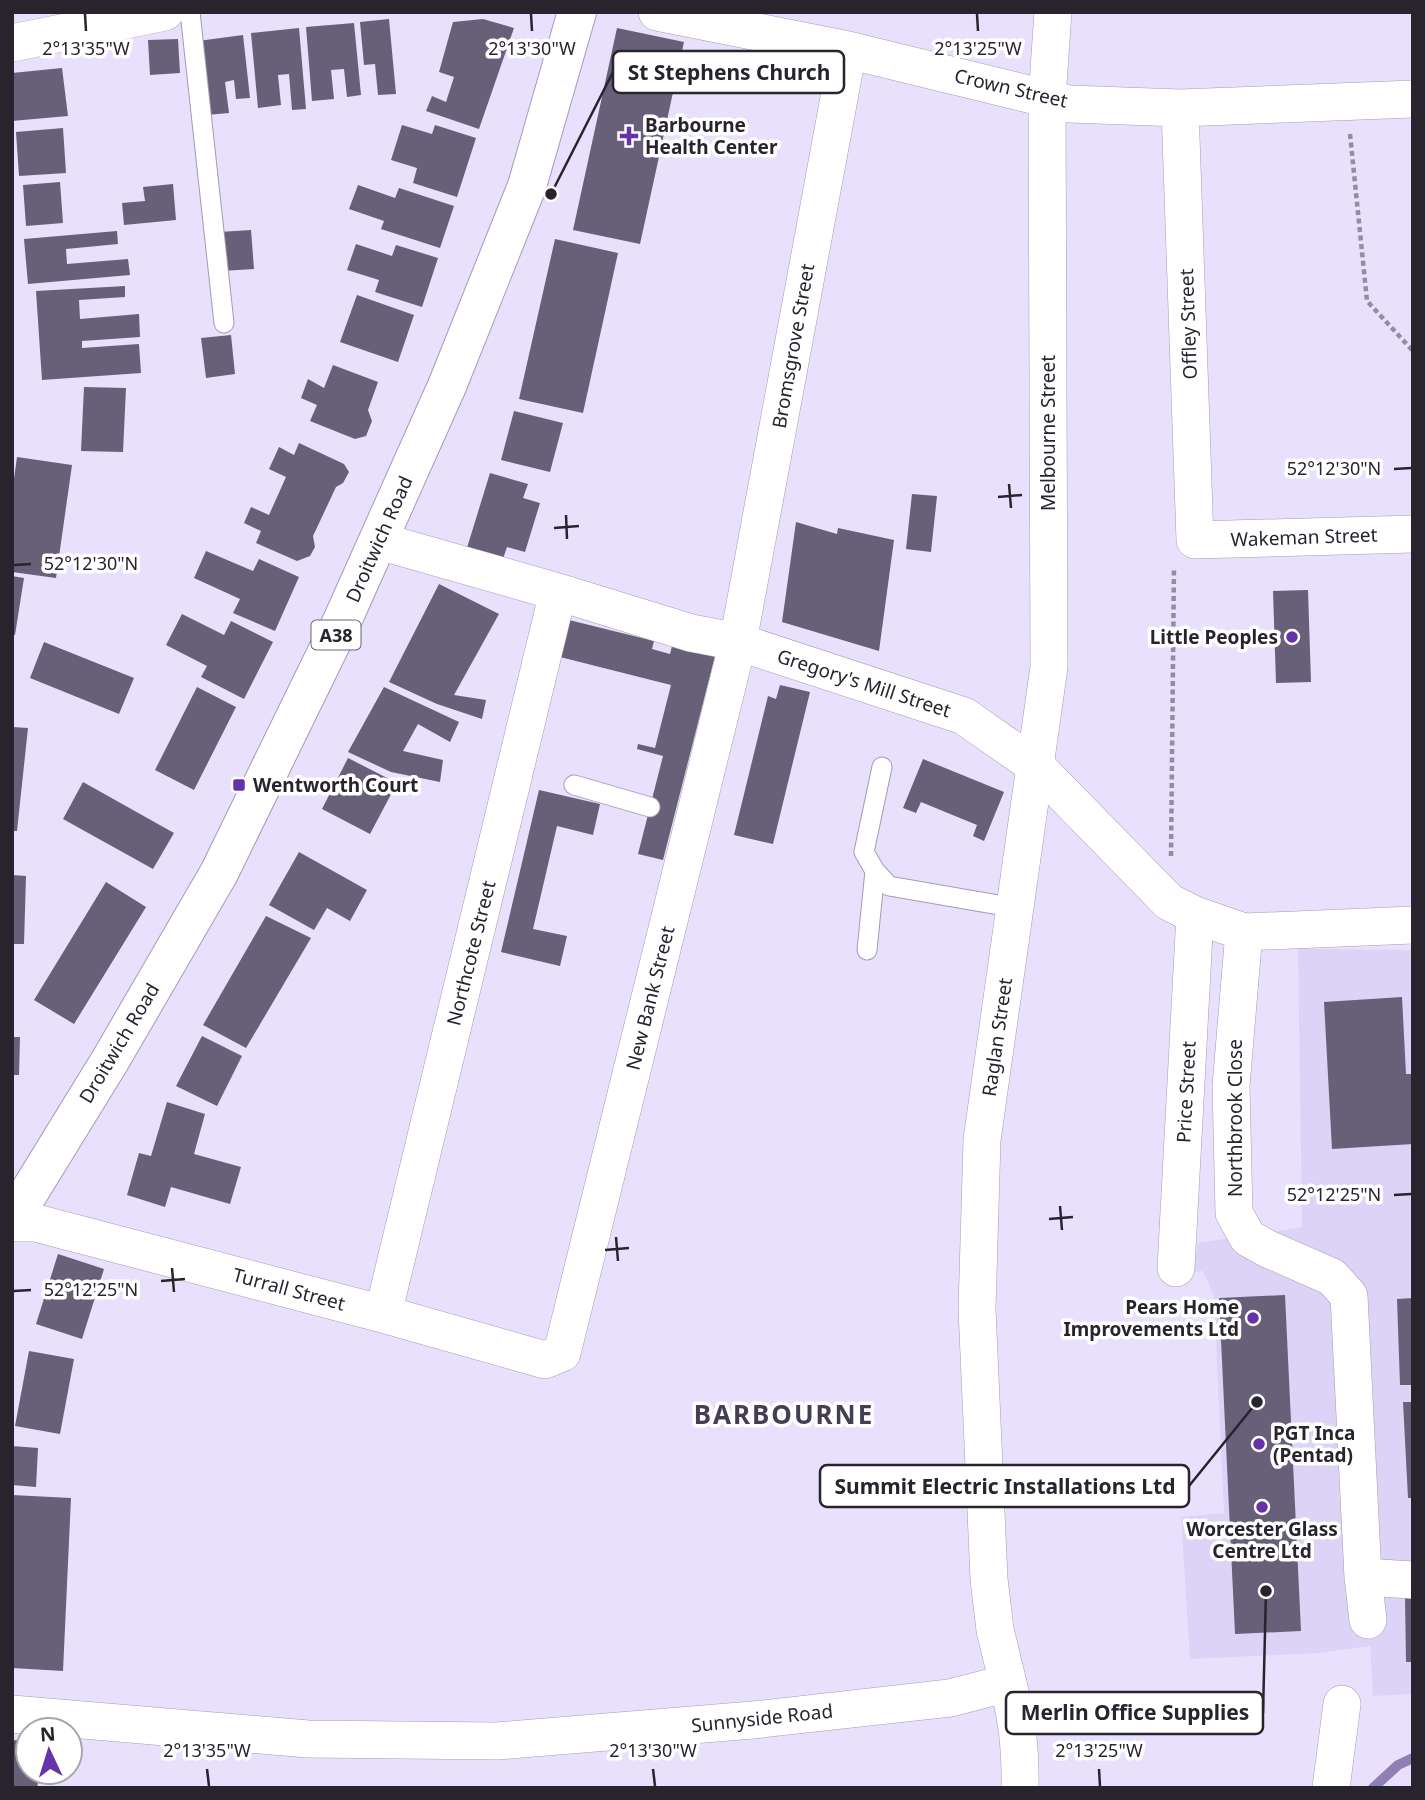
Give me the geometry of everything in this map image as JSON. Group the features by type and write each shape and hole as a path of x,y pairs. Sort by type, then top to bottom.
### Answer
{"main road":[{"name":"Droitwich Road","path":"12,1221 111,1059 219,873 343,619 447,386 527,186 577,12"}],"street":[{"path":"12,43 165,12"},
{"name":"Crown Street","path":"657,12 734,39 848,50 1069,104 1180,108 1413,99"},
{"name":"Melbourne Street","path":"1037,767 1049,667 1047,98 1053,12"},
{"name":"Bromsgrove Street","path":"738,642 848,50"},
{"name":"Offley Street","path":"1180,108 1195,541"},
{"name":"Wakeman Street","path":"1195,541 1413,534"},
{"name":"Gregory's Mill Street","path":"379,541 691,633 738,642 964,716 1037,767 1182,909 1244,932 1413,925"},
{"name":"Northcote Street","path":"383,1314 558,592"},
{"name":"New Bank Street","path":"562,1353 685,813 738,642"},
{"name":"Raglan Street","path":"1008,1683 995,1630 989,1579 977,1309 982,1140 1037,767"},
{"name":"Price Street","path":"1176,1268 1182,909"},
{"name":"Northbrook Close","path":"1244,932 1231,1086 1234,1213 1248,1238 1332,1277 1349,1296 1363,1577 1368,1620"},
{"name":"Turrall Street","path":"12,1221 36,1223 383,1314 545,1360 562,1353"},
{"path":"1363,1577 1413,1580"},
{"path":"1008,1683 1021,1746 1020,1788"},
{"name":"Sunnyside Road","path":"12,1713 308,1739 497,1741 766,1719 950,1698 1008,1683"},
{"path":"1331,1788 1342,1703"}],"lane":[{"path":"190,12 224,323"},
{"path":"881,767 864,852 889,887 1016,908"},
{"path":"574,785 650,807"},
{"path":"867,950 875,871"}],"path":[{"path":"1347,101 1367,301 1413,351"},
{"path":"1182,909 1174,561 1195,541"}],"shaded area":[{"path":"1298,949 1413,950 1413,1694 1373,1696 1370,1646 1320,1653 1190,1659 1181,1517 1224,1513 1214,1296 1203,1271 1193,1272 1198,1243 1302,1227"}],"building":[{"path":"389,19 396,94 378,95 375,64 364,65 360,22"},
{"path":"483,19 514,28 479,129 426,111 432,96 446,102 454,77 439,72 453,22"},
{"path":"354,23 361,95 347,97 344,69 331,70 334,99 312,101 306,27"},
{"path":"299,28 306,109 292,110 289,74 278,75 281,105 258,108 251,33"},
{"name":"Barbourne Health Center","path":"617,28 684,42 640,244 573,230"},
{"path":"243,35 250,98 236,99 234,80 225,82 229,113 207,115 198,41"},
{"path":"178,39 180,73 150,75 148,40"},
{"path":"62,68 68,116 12,121 12,73"},
{"path":"402,125 432,134 435,125 476,138 457,197 413,183 417,168 391,160"},
{"path":"63,128 66,173 19,176 16,132"},
{"path":"60,182 63,223 26,226 23,185"},
{"path":"173,184 176,220 124,225 122,203 145,201 143,187"},
{"path":"358,185 395,198 399,188 454,206 440,248 381,229 384,221 349,209"},
{"path":"251,230 254,269 222,271 219,232"},
{"path":"117,231 118,244 66,249 67,264 128,259 130,275 28,284 24,239"},
{"path":"555,239 618,253 583,413 519,399"},
{"path":"356,244 392,256 396,245 438,258 422,307 375,292 379,280 347,270"},
{"path":"125,286 125,297 79,300 80,319 139,314 140,337 82,341 82,348 139,344 141,373 42,380 36,291"},
{"path":"357,295 414,315 398,362 340,342"},
{"path":"231,335 235,374 206,378 201,338"},
{"path":"333,365 378,382 368,410 372,421 366,436 355,439 310,421 317,405 301,398 308,379 324,388"},
{"path":"84,387 126,388 123,452 81,451"},
{"path":"514,411 563,423 550,472 501,460"},
{"path":"299,443 344,464 349,472 343,483 336,487 313,536 315,547 310,556 297,561 256,543 261,531 244,523 251,507 269,515 286,477 269,469 279,447 294,455"},
{"path":"17,457 72,465 56,578 12,572 12,493"},
{"path":"490,473 528,484 523,498 540,503 525,552 507,547 502,562 466,551"},
{"path":"912,494 937,496 931,552 906,549"},
{"path":"796,522 837,534 838,528 894,540 879,651 782,622"},
{"path":"206,551 253,571 259,559 299,577 275,631 233,613 240,599 194,578"},
{"path":"12,576 24,578 15,635 12,635"},
{"path":"439,584 499,614 454,695 486,700 482,719 437,704 389,682"},
{"name":"Little Peoples","path":"1308,590 1311,682 1276,683 1273,591"},
{"path":"182,614 224,635 231,621 273,642 244,699 201,677 207,666 166,645"},
{"path":"569,620 654,641 652,649 670,654 672,646 715,656 663,860 638,854 663,756 637,749 638,744 655,748 671,685 560,657"},
{"path":"44,642 134,678 119,714 30,678"},
{"path":"780,685 810,692 773,844 734,835 768,696 776,699"},
{"path":"197,687 236,707 194,790 155,770"},
{"path":"384,687 459,722 450,742 418,724 403,751 443,760 440,782 391,772 348,752"},
{"path":"12,727 28,728 17,831 12,831"},
{"path":"348,758 397,783 370,834 322,809"},
{"path":"923,759 1004,792 984,841 973,836 977,825 921,802 916,813 903,808"},
{"path":"83,782 174,833 153,869 63,819"},
{"path":"539,790 600,804 593,835 557,826 533,929 567,936 560,966 501,952"},
{"path":"299,852 367,890 350,921 327,908 314,930 269,905"},
{"path":"12,875 26,876 24,944 12,944"},
{"path":"106,882 146,907 74,1024 34,1000"},
{"path":"266,916 311,938 246,1048 203,1025"},
{"path":"1402,997 1406,1074 1413,1074 1413,1144 1332,1149 1324,1002"},
{"path":"202,1036 242,1056 217,1106 176,1086"},
{"path":"12,1037 20,1037 19,1075 12,1075"},
{"path":"167,1102 205,1114 194,1154 241,1167 230,1204 171,1187 165,1207 127,1195 139,1153 151,1156"},
{"path":"58,1254 104,1269 82,1339 36,1324"},
{"path":"1285,1295 1301,1631 1235,1634 1219,1298"},
{"path":"1413,1298 1413,1385 1400,1385 1397,1299"},
{"path":"29,1351 74,1359 60,1434 15,1426"},
{"path":"1403,1402 1413,1402 1413,1498 1408,1498"},
{"path":"12,1446 38,1448 36,1487 12,1485"},
{"path":"12,1495 71,1498 63,1671 12,1668"},
{"path":"1405,1597 1413,1597 1413,1662 1406,1662"},
{"path":"12,1740 14,1786 37,1786 12,1788"}],"waterway":[{"path":"1373,1788 1398,1765 1413,1758"}],"place":[{"name":"Barbourne Health Center","path":"629,136"},
{"name":"St Stephens Church","path":"551,194"},
{"name":"Little Peoples","path":"1292,637"},
{"name":"Wentworth Court","path":"239,785"},
{"name":"Pears Home Improvements Ltd","path":"1253,1318"},
{"name":"Summit Electric Installations Ltd","path":"1257,1402"},
{"name":"PGT Inca (Pentad)","path":"1259,1444"},
{"name":"Worcester Glass Centre Ltd","path":"1262,1507"},
{"name":"Merlin Office Supplies","path":"1266,1591"}],"district":[{"name":"BARBOURNE","path":"784,1414"}]}
